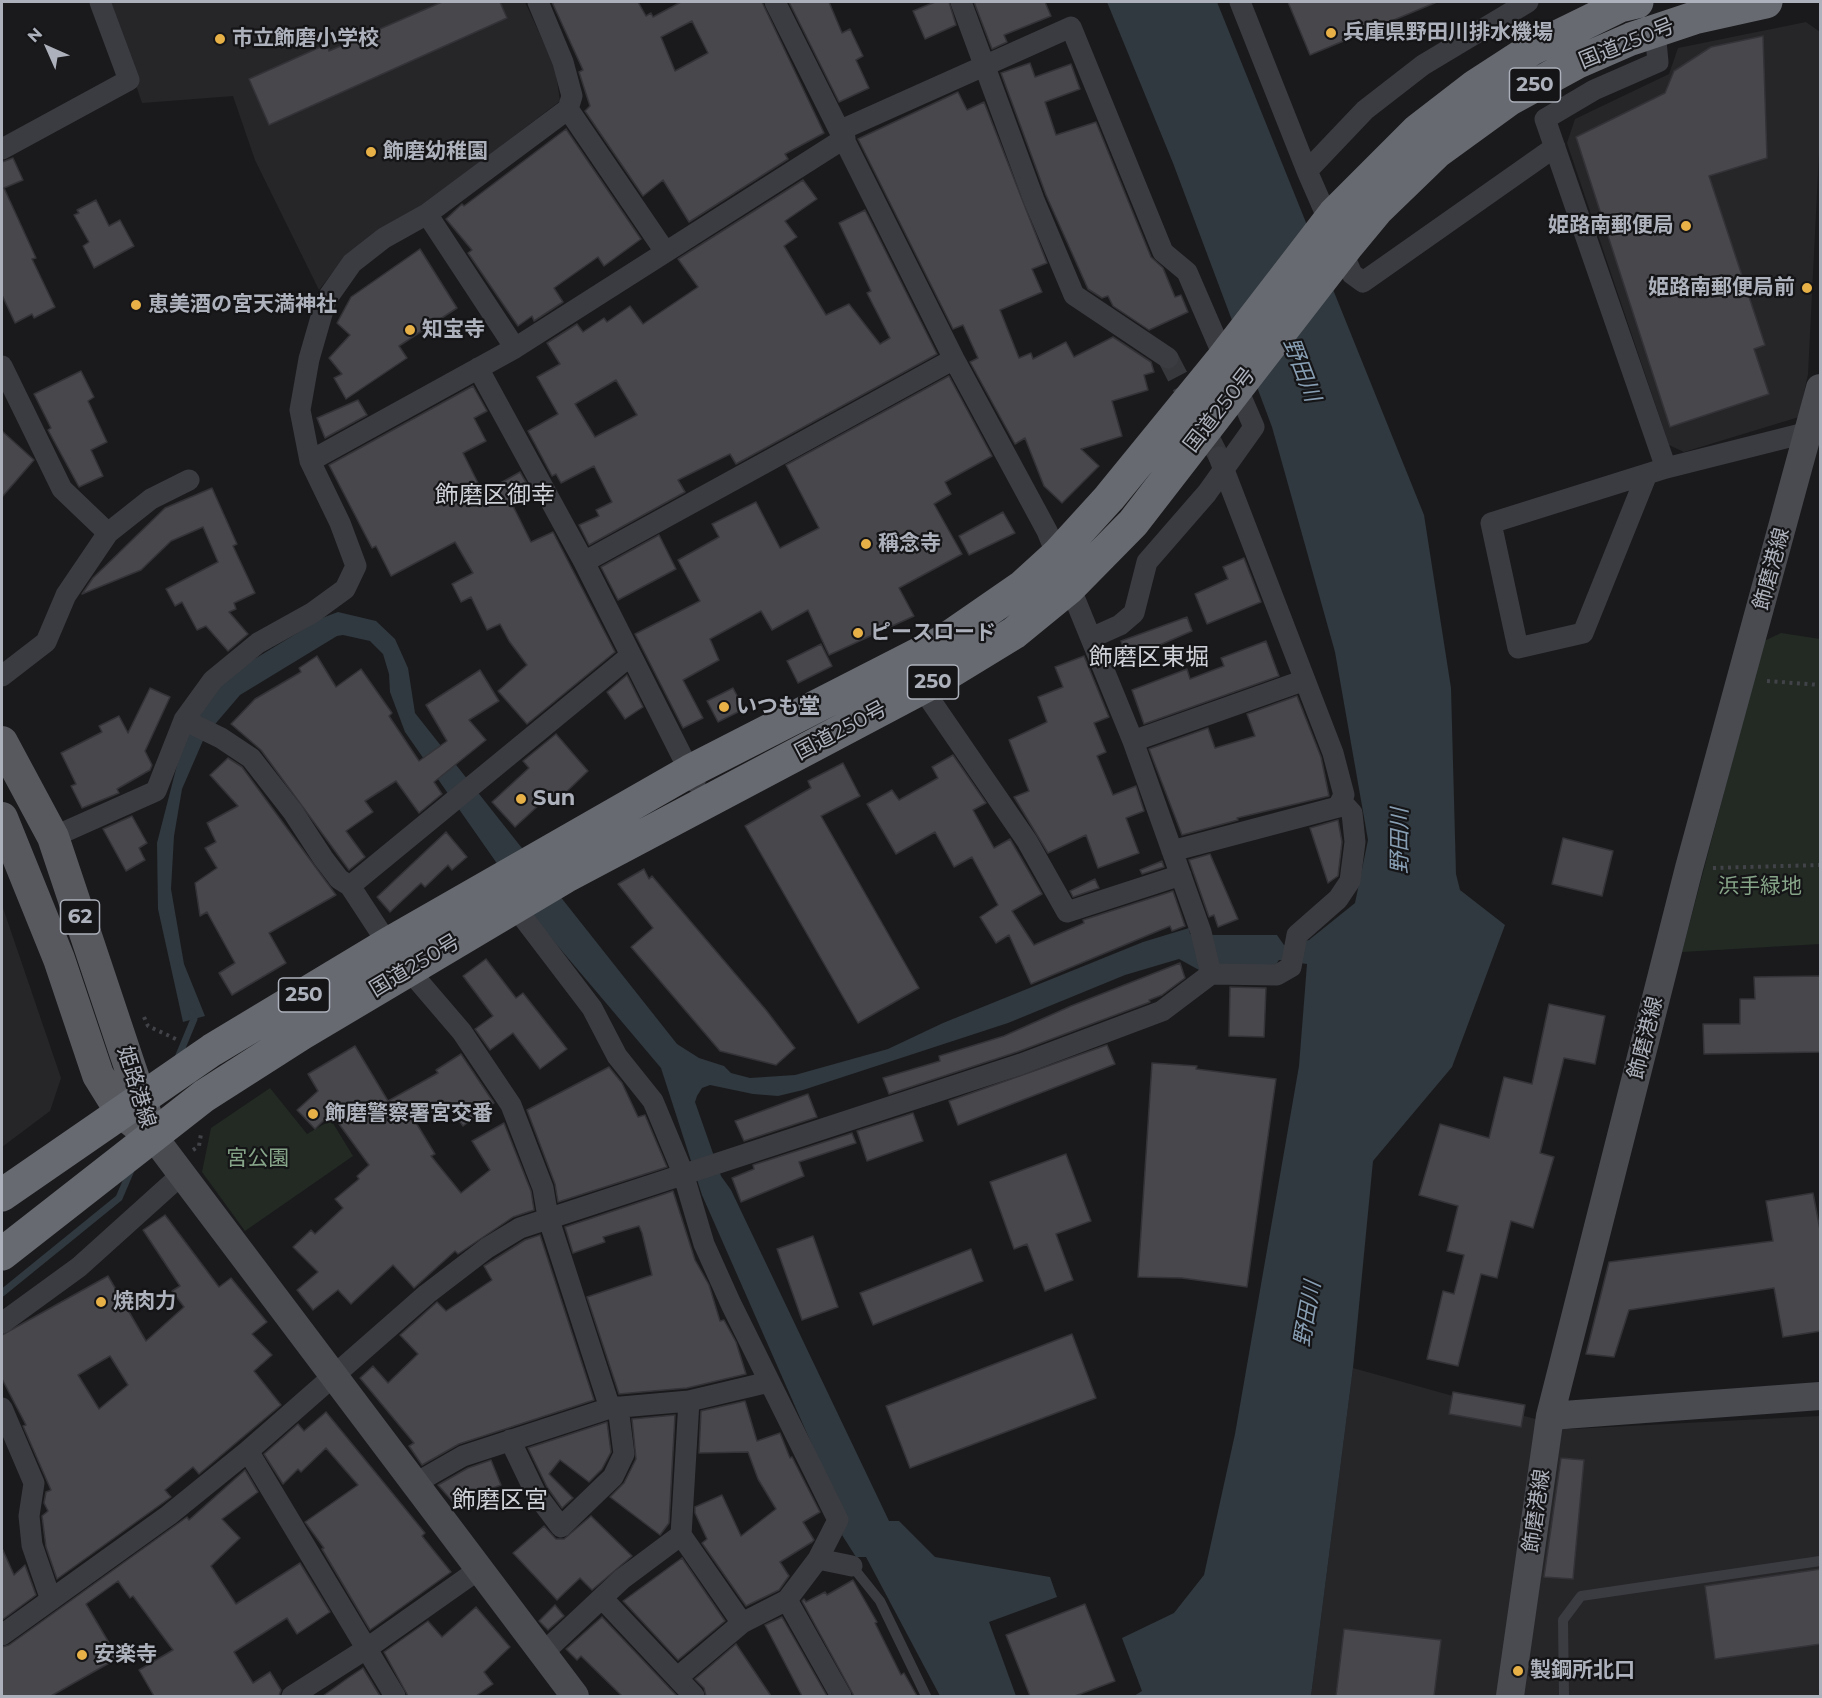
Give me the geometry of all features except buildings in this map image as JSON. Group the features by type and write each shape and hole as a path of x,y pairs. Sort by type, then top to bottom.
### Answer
{"highway":[{"name":"国道250号","path":"2,1195 212,1050 490,883 557,864 706,803 922,688 1014,633 1069,588 1133,524 1348,244 1377,210 1437,152 1510,99 1576,63 1694,18 1766,2"},
{"name":"国道250号","path":"2,1254 204,1096 408,969 515,907 557,864 690,771 942,642 1023,586 1057,555 1109,498 1220,362 1334,214 1418,130 1475,86 1532,49 1625,3"}],"main road":[{"name":"飾磨港線","path":"1510,1696 1550,1416 1689,868 1821,388"},
{"name":"姫路港線","path":"2,742 53,837 131,1106"},
{"name":"姫路港線","path":"2,818 59,959 98,1075 131,1106 153,1136"},
{"path":"153,1136 180,1176 575,1696"},
{"path":"1550,1416 1821,1396"}],"street":[{"path":"2,149 129,80 100,2"},
{"path":"53,837 156,791 184,720 213,680 258,642 320,607 345,588 357,566 340,523 310,461 300,410 309,360 326,300 352,263 384,238 427,214 568,109 572,96 563,62 537,2"},
{"path":"776,2 954,359 1042,521 1133,741 1201,932 1211,974"},
{"path":"961,2 1034,200 1074,295 1168,358"},
{"path":"1240,2 1307,171 1352,273 1363,282 1555,147"},
{"path":"1307,171 1365,110 1468,36 1528,2"},
{"path":"310,461 515,348 843,134 983,65 1071,27 1163,252 1187,272 1254,427 1222,462 1207,493 1147,562 1134,613 1120,625 1091,638"},
{"path":"1655,31 1658,62 1594,90 1545,119 1657,471 1583,633 1518,648 1491,522 1657,471 1809,432"},
{"path":"568,109 664,250"},
{"path":"427,214 515,348"},
{"path":"584,562 954,359"},
{"path":"2,366 62,489 108,533"},
{"path":"478,369 584,562 706,803"},
{"path":"1172,851 1338,807 1344,795 1333,753 1222,462"},
{"path":"2,676 46,642 66,595 108,533 151,499 189,480"},
{"path":"350,886 630,656"},
{"path":"1133,741 1305,680"},
{"path":"922,688 1027,841 1067,912 1181,875"},
{"path":"184,720 222,738 251,758 293,812 339,879 350,886 388,944"},
{"path":"2,1635 169,1515 248,1451 418,1300 487,1248 520,1228 548,1216 1021,1064 1162,1011 1211,974 1277,975 1291,967 1297,935 1338,899 1350,881 1355,842 1352,813 1341,801"},
{"path":"515,907 592,1008 617,1056 653,1101 683,1173 704,1244 838,1520 818,1559 787,1600 742,1623 678,1677"},
{"path":"408,969 462,1032 511,1105 543,1188 548,1216 614,1408 624,1454 613,1477 561,1527 536,1494 510,1440"},
{"path":"2,1323 79,1267 180,1176"},
{"path":"414,1484 463,1456 614,1408 689,1401 769,1382"},
{"path":"689,1401 681,1535 742,1623"},
{"path":"2,1408 34,1483 29,1516 32,1545 51,1600"},
{"path":"248,1451 395,1696"},
{"path":"543,1653 622,1579 681,1535"},
{"path":"818,1559 852,1566"},
{"path":"292,1696 366,1649 478,1570"},
{"path":"602,1598 694,1696"},
{"path":"787,1600 841,1696"}],"lane":[{"path":"1564,1696 1563,1620 1581,1596 1821,1562"},
{"path":"852,1566 880,1601 926,1696"}],"path":[{"path":"1742,680 1821,684"},
{"path":"1689,868 1821,865"},
{"path":"144,1015 148,1026 178,1040 186,1036"}],"shaded area":[{"name":"飾磨幼稚園","path":"108,2 525,2 555,67 560,101 429,201 348,253 319,290 255,160 233,96 142,103"},
{"path":"1806,22 1820,32 1820,133 1808,374 1799,417 1684,452 1669,445 1567,143 1575,119 1669,74 1678,48"},
{"path":"2,905 61,1078 50,1111 2,1147"},
{"path":"1353,1368 1571,1429 1820,1416 1820,1696 1311,1696"}],"green space":[{"name":"浜手緑地","path":"1781,633 1820,639 1820,944 1682,952 1764,641"},
{"name":"宮公園","path":"270,1088 307,1134 331,1120 353,1156 245,1231 202,1172 211,1128"}],"water":[{"name":"野田川","path":"1107,2 1217,2 1424,515 1451,688 1456,874 1460,890 1505,925 1452,1067 1373,1161 1353,1368 1311,1696 1134,1696 1142,1691 1122,1638 1174,1613 1204,1575 1235,1434 1299,1066 1307,964 1279,960 1275,966 1217,964 1199,970 1179,959 1125,975 1008,1023 803,1090 778,1096 753,1094 710,1085 702,1088 697,1096 695,1102 721,1176 731,1190 889,1521 899,1521 935,1557 1050,1577 1057,1597 989,1622 1016,1696 940,1696 866,1557 856,1557 842,1535 846,1522 702,1195 661,1068 540,925 405,732 390,692 389,674 383,654 370,641 343,635 337,636 240,695 205,736 182,789 174,836 171,889 184,964 205,1016 183,1022 158,909 157,843 184,738 219,687 238,669 322,618 338,612 376,621 395,639 408,668 415,713 677,1044 699,1058 724,1066 731,1073 750,1078 795,1075 888,1049 943,1023 1143,942 1189,928 1190,934 1277,935 1284,945 1309,940 1355,903 1368,840 1335,652 1272,427 1173,163"}],"waterway":[{"path":"177,1060 194,1019 192,1012"},
{"path":"2,1293 119,1198 131,1170"}],"tunnel":[{"path":"1168,358 1219,457"}],"place":[{"name":"兵庫県野田川排水機場","path":"1331,33"},
{"name":"市立飾磨小学校","path":"220,39"},
{"name":"飾磨幼稚園","path":"371,152"},
{"name":"姫路南郵便局","path":"1686,226"},
{"name":"姫路南郵便局前","path":"1807,288"},
{"name":"恵美酒の宮天満神社","path":"136,305"},
{"name":"知宝寺","path":"410,330"},
{"name":"稱念寺","path":"866,544"},
{"name":"ピースロード","path":"858,633"},
{"name":"いつも堂","path":"724,707"},
{"name":"Sun","path":"521,799"},
{"name":"飾磨警察署宮交番","path":"313,1114"},
{"name":"焼肉力","path":"101,1302"},
{"name":"安楽寺","path":"82,1655"},
{"name":"製鋼所北口","path":"1518,1671"}],"district":[{"name":"飾磨区御幸","path":"495,496"},
{"name":"飾磨区東堀","path":"1149,658"},
{"name":"飾磨区宮","path":"500,1501"}]}
